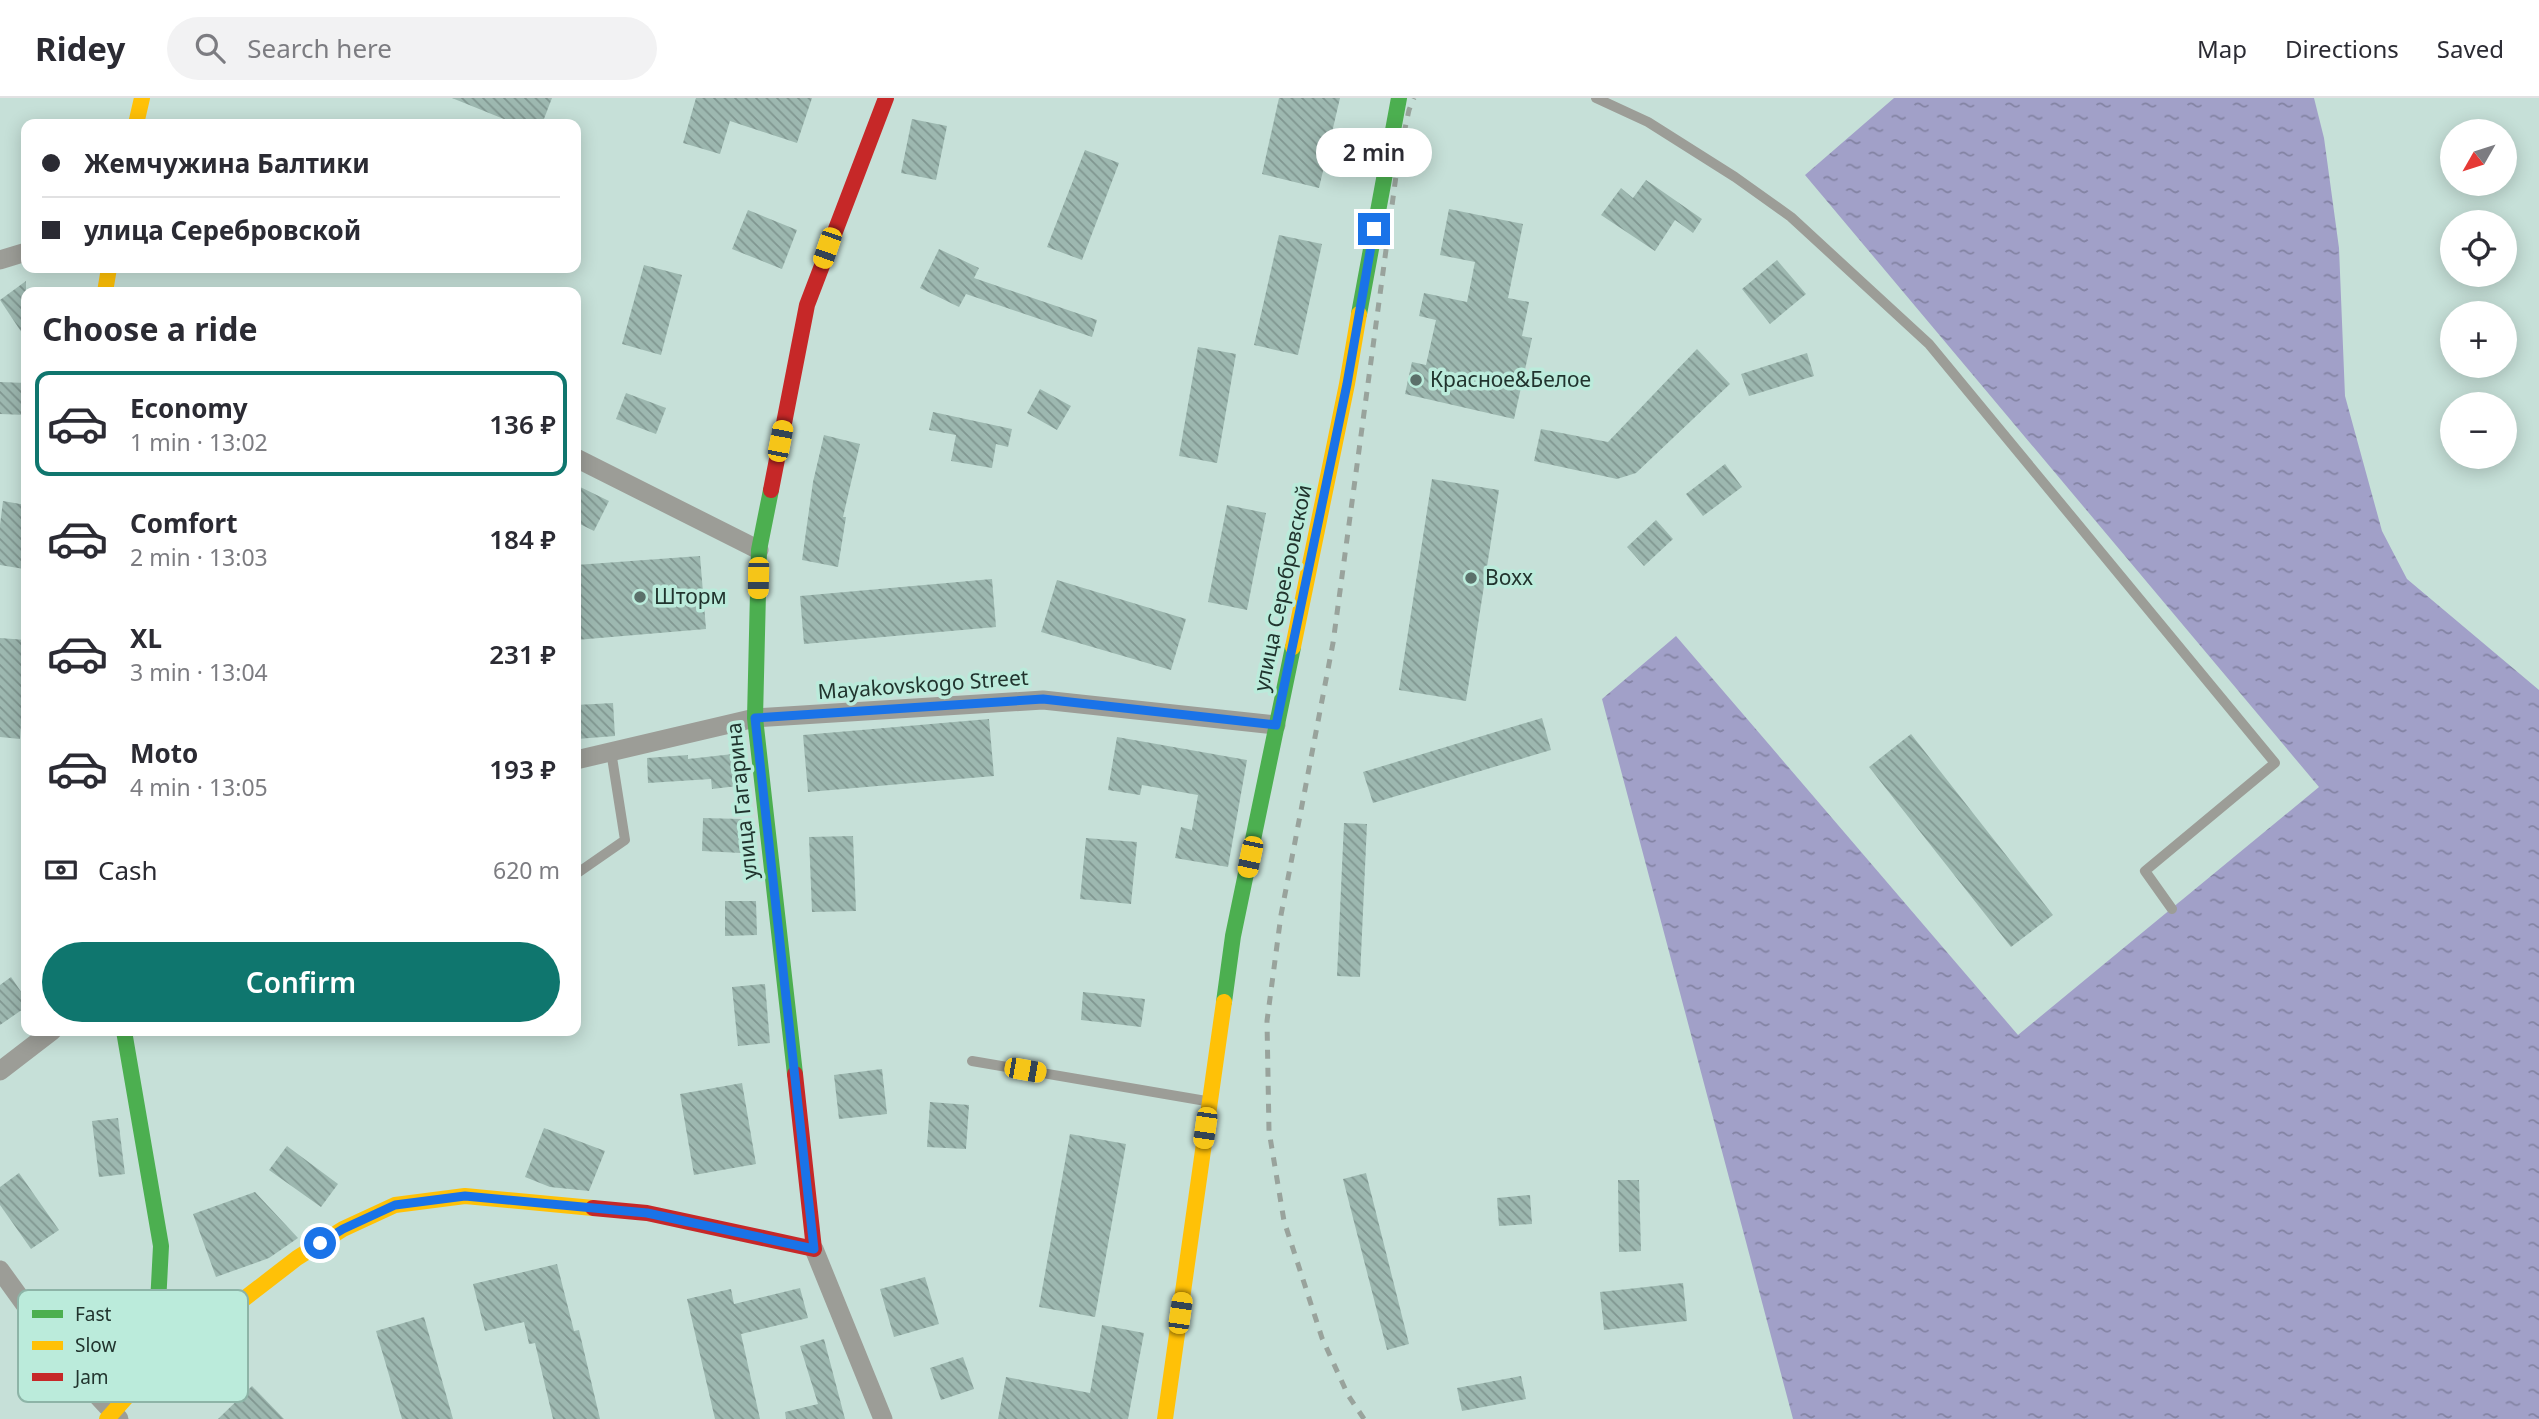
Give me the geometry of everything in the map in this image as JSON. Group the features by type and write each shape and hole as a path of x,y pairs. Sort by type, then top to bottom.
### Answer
{"street":[{"path":"137,119 142,98"},
{"name":"улица Гагарина","path":"883,1419 814,1249 755,718 758,550 807,305 886,98"},
{"name":"улица Серебровской","path":"1165,1419 1233,936 1347,384 1399,98"},
{"path":"0,260 21,254"},
{"path":"581,461 758,550"},
{"name":"Mayakovskogo Street","path":"581,759 755,718 1043,699 1276,725"},
{"path":"0,1071 46,1036"},
{"path":"125,1036 161,1246 159,1290"},
{"path":"248,1296 297,1258 343,1229 395,1205 465,1196 647,1213 814,1249"},
{"path":"0,1269 18,1294"},
{"path":"100,1402 113,1417 125,1402"}],"lane":[{"path":"1596,98 1648,122 1735,177 1791,217 1929,344 2275,763 2145,871 2172,909"},
{"path":"581,871 625,841 611,751"},
{"path":"972,1061 1209,1101"}],"water":[{"path":"1894,98 2314,98 2324,138 2339,248 2345,396 2382,531 2407,579 2539,690 2539,1419 1793,1419 1602,699 1676,636 2018,1035 2319,787 1805,175"}],"building":[{"path":"452,98 552,98 544,119 504,119"},
{"path":"696,98 812,98 797,143 730,121 720,154 683,143"},
{"path":"1279,98 1340,98 1319,188 1262,174"},
{"path":"912,119 947,126 936,180 901,173"},
{"path":"1085,150 1119,163 1082,260 1047,247"},
{"path":"1646,180 1702,219 1693,233 1675,220 1655,251 1601,215 1621,188 1633,198"},
{"path":"1449,209 1523,224 1508,298 1529,302 1522,336 1532,338 1514,419 1405,394 1412,362 1426,365 1436,320 1419,316 1424,293 1467,302 1475,262 1440,255"},
{"path":"748,210 797,230 782,269 732,249"},
{"path":"1279,235 1322,244 1298,355 1254,345"},
{"path":"939,249 979,268 974,278 1097,320 1092,337 966,294 959,307 920,288"},
{"path":"1777,260 1806,294 1770,324 1742,289"},
{"path":"644,265 682,275 661,355 622,344"},
{"path":"26,281 26,287 21,287 21,332 0,300"},
{"path":"1198,347 1236,354 1217,463 1179,456"},
{"path":"1697,349 1730,384 1636,473 1617,479 1534,461 1541,429 1608,442"},
{"path":"1807,353 1814,376 1749,396 1741,374"},
{"path":"0,382 21,383 21,415 0,414"},
{"path":"1040,389 1071,406 1057,430 1027,413"},
{"path":"626,393 666,408 656,434 616,419"},
{"path":"933,412 1012,429 1008,447 996,444 992,468 951,461 956,435 929,430"},
{"path":"824,435 860,444 843,517 846,517 838,567 802,560 813,482"},
{"path":"1725,464 1742,487 1703,516 1686,494"},
{"path":"1432,479 1499,490 1466,701 1399,690"},
{"path":"581,487 609,501 594,531 581,524"},
{"path":"3,501 21,504 21,568 0,565"},
{"path":"1227,505 1266,513 1247,610 1208,602"},
{"path":"1656,520 1673,539 1644,566 1627,547"},
{"name":"Шторм","path":"700,556 706,629 581,640 581,565"},
{"path":"992,579 996,627 804,644 800,596"},
{"path":"1057,580 1186,619 1171,670 1041,632"},
{"path":"0,638 21,640 20,739 0,737"},
{"path":"613,703 615,736 581,739 581,705"},
{"path":"1542,718 1551,750 1373,803 1363,772"},
{"path":"989,719 994,776 808,792 803,735"},
{"path":"1911,734 2053,915 2011,947 1869,767"},
{"path":"1117,737 1247,760 1228,867 1175,858 1181,827 1192,830 1198,795 1142,785 1140,795 1108,790"},
{"path":"742,753 746,785 712,789 711,779 648,783 647,758 688,755 688,759"},
{"path":"703,818 742,819 741,853 702,851"},
{"path":"1344,823 1367,824 1360,977 1337,976"},
{"path":"853,836 856,911 812,912 809,837"},
{"path":"1086,838 1137,842 1131,904 1080,899"},
{"path":"725,901 756,901 757,935 725,936"},
{"path":"11,977 21,992 21,1010 0,1025 0,985"},
{"path":"765,984 770,1043 738,1046 732,987"},
{"path":"1083,992 1145,999 1141,1027 1081,1020"},
{"path":"882,1069 887,1114 839,1119 834,1075"},
{"path":"742,1083 756,1164 694,1175 680,1094"},
{"path":"930,1102 969,1105 966,1149 927,1147"},
{"path":"118,1118 125,1174 99,1177 92,1121"},
{"path":"544,1128 605,1151 589,1191 550,1187 525,1177"},
{"path":"1070,1134 1126,1144 1095,1317 1039,1307"},
{"path":"287,1146 338,1184 321,1207 269,1170"},
{"path":"19,1173 59,1230 31,1249 0,1205 0,1187"},
{"path":"1366,1173 1409,1344 1387,1350 1343,1179"},
{"path":"1618,1180 1639,1180 1641,1251 1619,1252"},
{"path":"255,1192 298,1238 269,1258 216,1277 193,1214"},
{"path":"1530,1195 1532,1224 1499,1226 1497,1198"},
{"path":"557,1264 574,1331 579,1330 600,1419 553,1419 535,1343 529,1344 524,1322 485,1331 473,1284"},
{"path":"925,1277 939,1324 894,1337 880,1289"},
{"path":"1683,1283 1687,1321 1604,1330 1600,1292"},
{"path":"800,1288 808,1318 741,1334 760,1419 715,1419 687,1299 731,1289 734,1304"},
{"path":"424,1317 453,1419 402,1419 376,1331"},
{"path":"1102,1325 1144,1333 1128,1419 998,1419 1006,1377 1090,1393"},
{"path":"824,1339 845,1419 786,1419 785,1412 818,1404 800,1346"},
{"path":"963,1357 974,1389 941,1400 930,1368"},
{"path":"1521,1376 1526,1399 1462,1411 1457,1388"},
{"path":"252,1386 284,1419 218,1419 236,1402 248,1402 248,1390"}],"railway":[{"path":"1364,1419 1348,1395 1322,1338 1284,1221 1269,1131 1267,1021 1281,915 1333,643 1398,161 1414,98"}],"traffic: fast":[{"path":"1359,314 1399,98"},
{"path":"771,490 759,550 755,718 795,1074"},
{"path":"1224,1002 1233,936 1293,647"},
{"path":"125,1036 161,1246 159,1290"}],"traffic: slow":[{"path":"137,119 142,98"},
{"path":"106,287 108,273"},
{"path":"1293,647 1359,314"},
{"path":"1165,1419 1224,1002"},
{"path":"248,1296 297,1258 343,1229 395,1205 465,1196 593,1208"},
{"path":"107,1419 122,1402"}],"traffic: jam":[{"path":"771,490 807,305 886,98"},
{"path":"593,1208 647,1213 814,1249 795,1074"}],"place":[{"name":"Красное&Белое","path":"1416,380"},
{"name":"Boxx","path":"1471,578"},
{"name":"Шторм","path":"640,597"}],"route":[{"path":"320,1243 395,1205 465,1196 647,1213 814,1249 755,718 1043,699 1276,725 1347,384 1374,229"}]}
